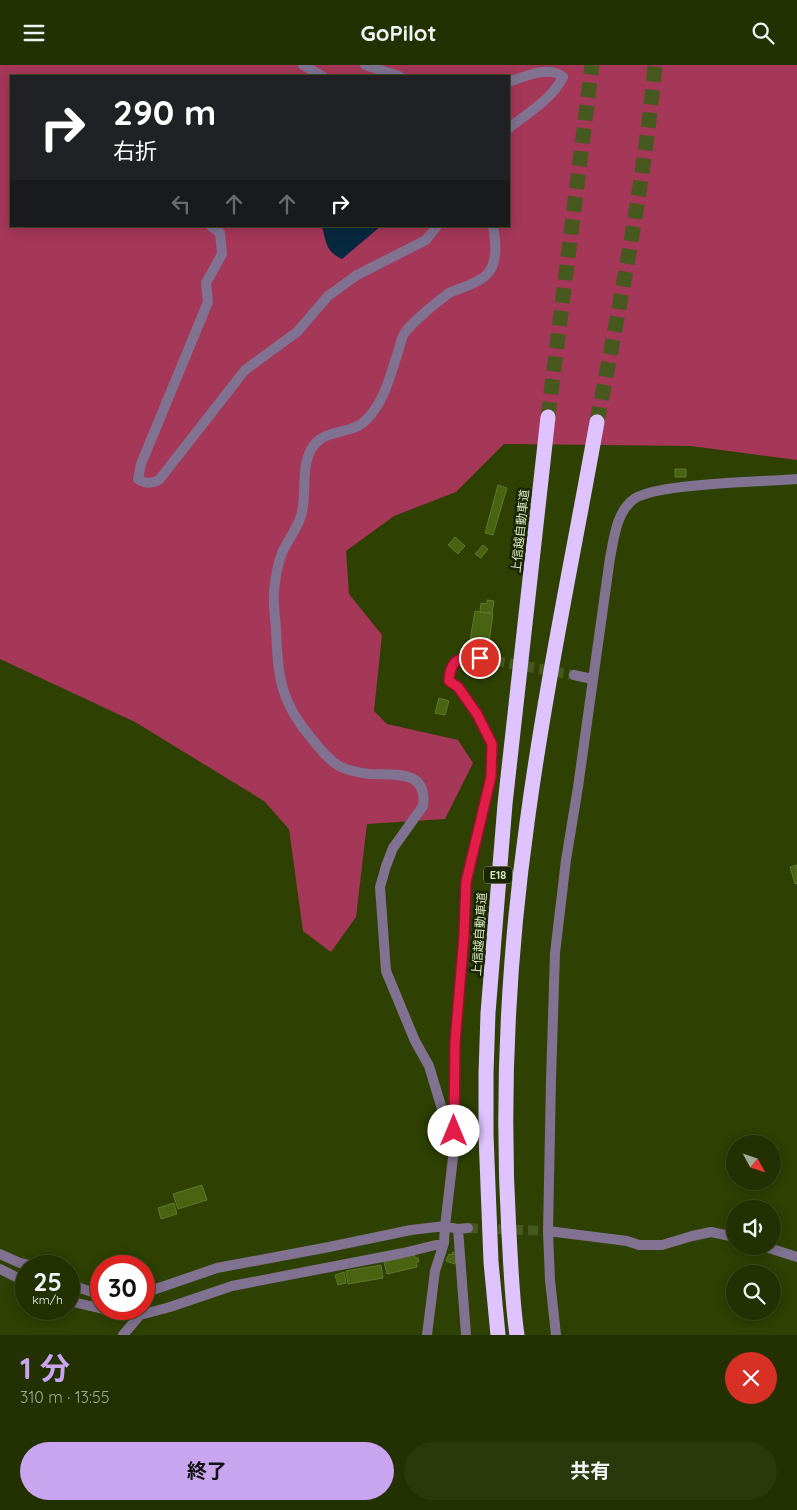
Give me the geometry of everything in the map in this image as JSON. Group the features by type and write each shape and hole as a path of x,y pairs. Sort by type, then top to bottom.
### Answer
{"highway":[{"name":"上信越自動車道","path":"498,1335 491,1262 486,1135 489,1004 505,804 548,417"},
{"name":"E18","path":"517,1335 510,1252 505,1138 505,1078 513,950 527,823 549,684 598,422"}],"street":[{"path":"303,65 320,75"},
{"path":"365,65 396,75"},
{"path":"510,82 537,69 551,68 560,72 563,77 559,86 548,97 510,127"},
{"path":"212,227 220,233 222,254 206,283 208,302 141,464 138,479 145,483 151,484 159,480 245,370 297,332 328,296 358,275 426,240 436,227"},
{"path":"454,1149 429,1066 414,1041 386,971 380,887 394,848 423,806 424,798 421,786 413,778 394,773 367,773 341,767 325,754 296,720 286,700 280,681 274,591 281,555 301,516 305,494 305,466 315,445 330,434 364,423 375,410 383,394 404,334 420,317 451,292 470,285 486,275 495,260 493,227"},
{"path":"556,1335 550,1280 548,1231 555,953 566,859 578,787 592,679 610,558 618,522 634,499 650,493 679,487 797,479"},
{"path":"427,1335 435,1271 444,1243 444,1226 454,1149 455,1043 464,935 466,882 491,777 492,744 477,714 458,687 449,681 450,671 455,661 466,657 480,658"},
{"path":"574,675 592,679"},
{"path":"155,1289 216,1268 411,1230 444,1226 463,1229 466,1335"},
{"path":"548,1231 627,1241 639,1245 662,1245 711,1232 726,1235"},
{"path":"155,1311 232,1286 444,1243"},
{"path":"781,1252 797,1257"},
{"path":"0,1254 15,1261"},
{"path":"0,1269 15,1276"},
{"path":"123,1335 136,1320"}],"shaded area":[{"path":"0,65 797,65 797,460 691,446 504,444 456,492 394,516 346,551 349,594 382,635 374,711 387,724 458,740 473,763 445,819 367,824 356,917 331,952 303,931 289,829 264,801 135,722 0,659"}],"water":[{"path":"322,227 380,227 342,259 330,250"}],"building":[{"path":"675,469 686,469 686,477 675,477"},
{"path":"498,485 507,488 493,535 485,533"},
{"path":"455,537 465,546 458,554 448,545"},
{"path":"483,545 488,549 481,558 475,554"},
{"path":"487,600 494,601 492,613 480,612 481,603 487,604"},
{"path":"475,611 493,614 488,649 469,646"},
{"path":"439,698 449,701 445,715 435,713"},
{"path":"797,865 797,883 795,884 790,867"},
{"path":"202,1185 207,1200 178,1209 173,1194"},
{"path":"174,1203 177,1214 161,1219 158,1208"},
{"path":"453,1252 458,1254 455,1264 446,1261 449,1254 452,1255"},
{"path":"414,1254 419,1262 416,1262 417,1267 387,1274 384,1262"},
{"path":"381,1265 383,1278 348,1284 346,1271"},
{"path":"344,1272 346,1283 338,1285 335,1275"}],"tunnel":[{"path":"548,417 592,65"},
{"path":"597,422 638,200 655,65"},
{"path":"480,658 574,675"},
{"path":"468,1228 548,1231"}],"route":[{"path":"454,1131 455,1043 464,935 466,882 491,777 492,744 477,714 458,687 449,681 450,671 455,661 466,657 480,658"}]}
